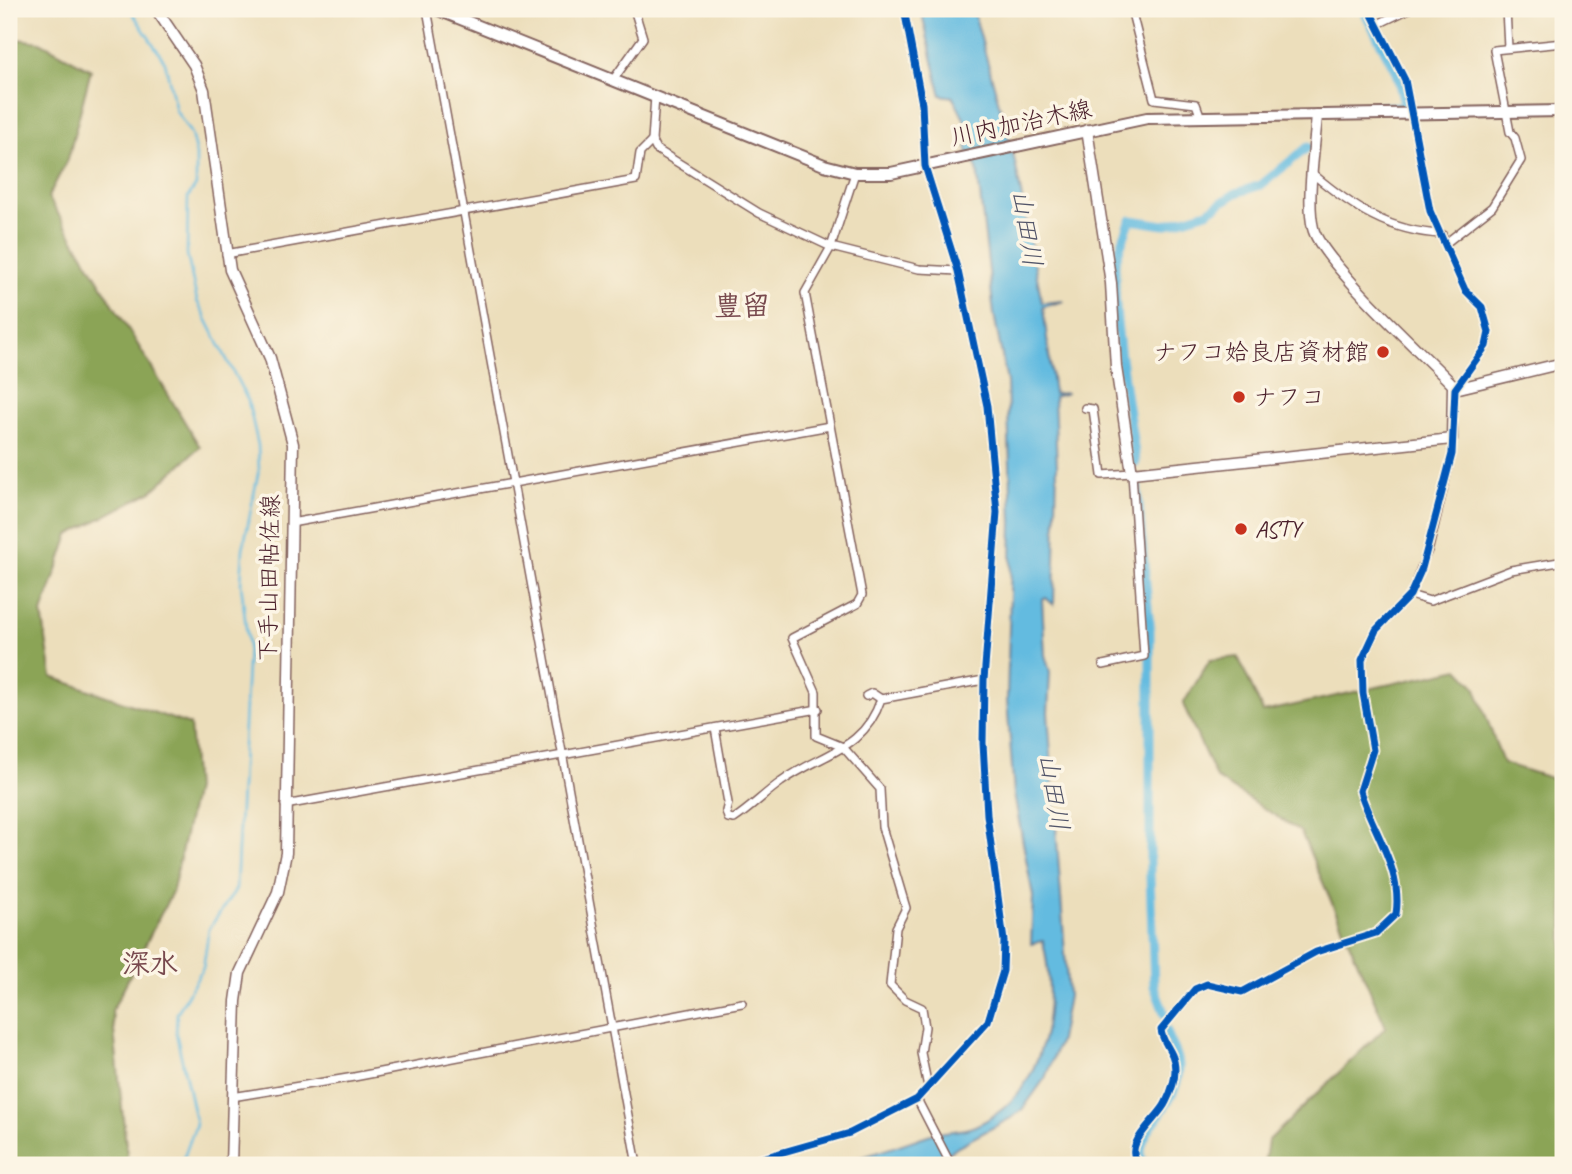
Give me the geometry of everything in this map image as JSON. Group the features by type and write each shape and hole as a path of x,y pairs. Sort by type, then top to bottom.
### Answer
{"main road":[{"name":"下手山田帖佐線","path":"156,9 194,65 204,90 226,254 237,292 270,358 289,420 293,444 286,853 278,892 240,972 232,1097 231,1165"},
{"name":"川内加治木線","path":"436,9 824,165 855,173 891,173 1147,118 1199,115 1563,111"},
{"path":"1087,130 1111,283 1116,367 1132,473 1451,439 1455,389 1325,253 1312,227 1317,115"},
{"path":"1455,389 1563,363"}],"street":[{"path":"427,9 637,1165"},
{"path":"612,80 643,38 635,9"},
{"path":"738,1165 850,1133 918,1102 928,1087 988,1021 1003,971 1004,941 988,815 984,680 997,512 988,406 958,271 927,165 922,104 904,9"},
{"path":"1132,9 1154,99 1196,104 1199,115"},
{"path":"1369,9 1405,79 1430,211 1443,234 1465,290 1482,307 1489,331 1486,346 1455,389"},
{"path":"1378,24 1409,9"},
{"path":"1506,9 1508,48"},
{"path":"1446,243 1492,207 1521,160 1506,111 1494,50 1563,43"},
{"path":"226,254 636,180 640,153 652,141 655,96"},
{"path":"652,141 663,155 759,213 831,247 919,268 958,271"},
{"path":"855,173 831,247 805,293 862,595 857,604 792,638 816,692 816,736 843,747 880,789 882,827 906,908 896,928 890,985 905,1000 922,1008 925,1027 921,1053 928,1087"},
{"path":"1313,174 1350,206 1418,233 1443,234"},
{"path":"1085,408 1093,409 1102,475 1132,473 1143,656 1102,666"},
{"path":"291,523 830,426"},
{"path":"1142,1165 1135,1157 1133,1149 1143,1131 1165,1105 1174,1082 1173,1058 1161,1030 1195,989 1207,984 1241,992 1316,952 1376,933 1396,914 1396,886 1382,842 1360,790 1373,750 1361,674 1362,660 1376,630 1410,595 1429,548 1452,454 1451,439"},
{"path":"1410,595 1430,601 1511,570 1559,562"},
{"path":"866,695 872,693 881,699 984,680"},
{"path":"715,728 728,803 726,811 728,818 734,819 781,782 843,747 870,726 881,699"},
{"path":"285,805 818,709"},
{"path":"232,1097 742,1003"},
{"path":"918,1102 951,1165"}],"green space":[{"path":"9,38 40,42 91,70 68,159 48,197 200,447 152,491 69,535 42,613 52,677 190,725 195,789 173,890 112,1011 128,1165 9,1165"},
{"path":"1238,657 1263,712 1459,669 1475,686 1503,763 1563,782 1563,1165 1264,1165 1268,1141 1386,1027 1301,832 1216,778 1183,704 1210,660"}],"water":[{"name":"山田川","path":"921,9 973,9 1015,162 1042,303 1064,301 1043,307 1054,394 1067,393 1054,397 1057,466 1054,605 1046,598 1042,600 1045,655 1050,672 1048,713 1068,996 1060,1040 1045,1078 1022,1110 1011,1118 958,1146 932,1165 831,1165 934,1133 969,1128 999,1112 1018,1094 1032,1072 1047,1021 1047,967 1043,941 1031,944 1033,896 1014,794 1007,700 1012,522 1007,382 994,314 977,168 967,151 965,121 953,97 941,95"}],"waterway":[{"path":"130,9 165,62 176,111 191,134 196,155 196,185 188,197 187,254 197,301 248,401 258,445 259,469 243,549 241,583 248,645 236,889 209,929 203,968 177,1013 176,1033 196,1124 181,1165"},
{"path":"1329,109 1405,106 1396,72 1363,9"},
{"path":"1136,462 1115,288 1115,264 1131,220 1164,225 1207,212 1236,193 1261,185 1308,147"},
{"path":"1137,485 1150,629 1150,876 1154,986 1165,1015"},
{"path":"1149,1165 1141,1159 1141,1148 1145,1137 1166,1106 1177,1081 1179,1061 1167,1031"}],"cycle path":[{"path":"738,1165 850,1133 917,1099 988,1021 1003,971 1004,941 987,815 983,743 984,680 997,512 987,406 958,271 925,166 922,104 904,9"},
{"path":"1142,1165 1135,1158 1136,1142 1162,1109 1174,1079 1174,1061 1161,1030 1195,989 1207,984 1242,992 1316,952 1376,933 1396,914 1397,898 1391,866 1360,791 1373,750 1363,693 1362,660 1376,630 1410,595 1422,568 1452,454 1455,389 1486,346 1489,332 1482,307 1465,290 1430,211 1405,80 1369,9"}],"place":[{"name":"ナフコ姶良店資材館","path":"1383,352"},
{"name":"ナフコ","path":"1239,397"},
{"name":"ASTY","path":"1241,529"}],"district":[{"name":"豊留","path":"742,305"},
{"name":"深水","path":"150,963"}]}
